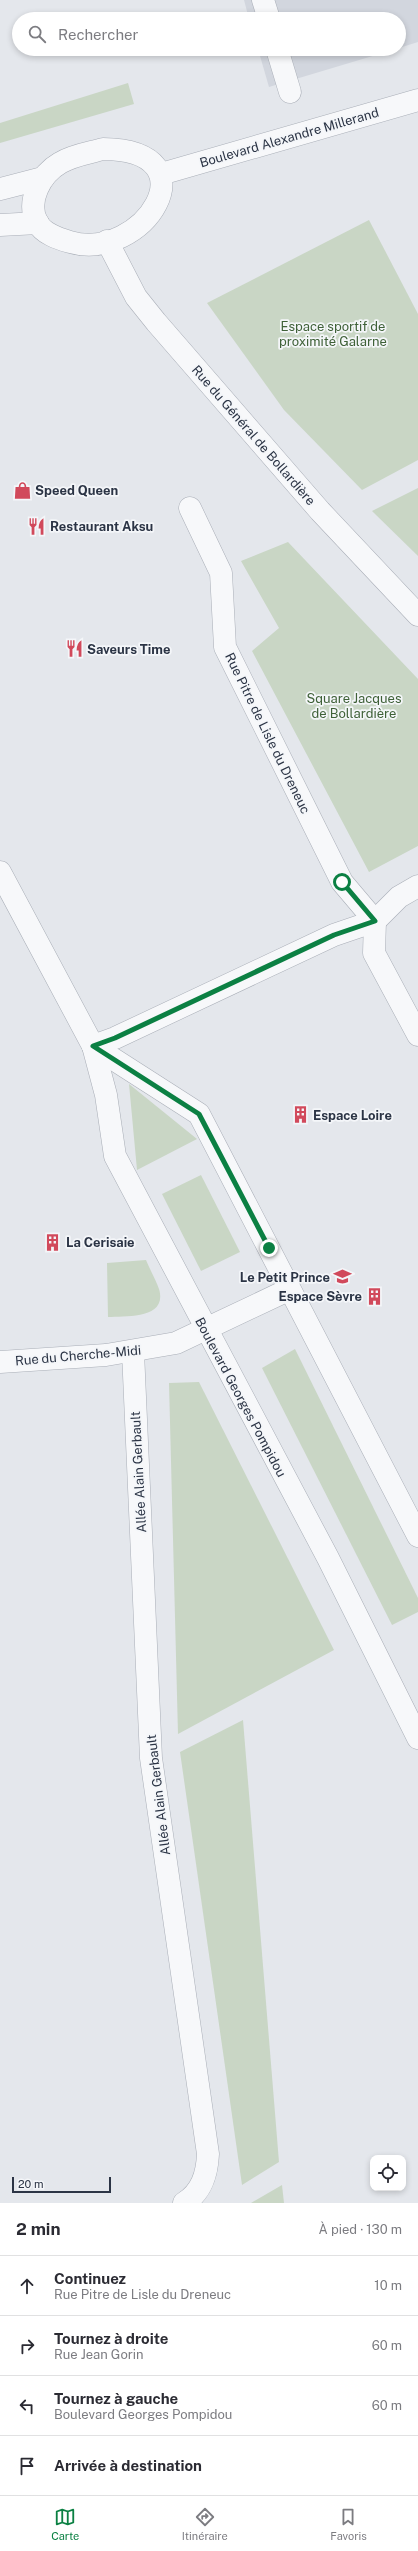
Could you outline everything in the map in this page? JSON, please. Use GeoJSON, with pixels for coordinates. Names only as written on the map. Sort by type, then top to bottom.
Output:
{"type":"FeatureCollection","features":[{"type":"Feature","properties":{"kind":"street"},"geometry":{"type":"LineString","coordinates":[[263,0],[267,12]]}},
{"type":"Feature","properties":{"kind":"street"},"geometry":{"type":"LineString","coordinates":[[279,56],[290,92]]}},
{"type":"Feature","properties":{"kind":"street","name":"Boulevard Alexandre Millerand"},"geometry":{"type":"LineString","coordinates":[[161,174],[418,100]]}},
{"type":"Feature","properties":{"kind":"street"},"geometry":{"type":"LineString","coordinates":[[104,149],[122,149],[150,160],[161,174],[162,193],[157,206],[145,220],[133,229],[107,241],[88,245],[74,243],[47,233],[38,223],[34,211],[34,195],[43,178],[59,163],[70,158],[104,149]]}},
{"type":"Feature","properties":{"kind":"street"},"geometry":{"type":"LineString","coordinates":[[0,189],[43,178]]}},
{"type":"Feature","properties":{"kind":"street"},"geometry":{"type":"LineString","coordinates":[[0,225],[38,223]]}},
{"type":"Feature","properties":{"kind":"street","name":"Rue du Général de Bollardière"},"geometry":{"type":"LineString","coordinates":[[107,241],[136,297],[156,322],[320,511],[418,615]]}},
{"type":"Feature","properties":{"kind":"street","name":"Rue Pitre de Lisle du Dreneuc"},"geometry":{"type":"LineString","coordinates":[[190,508],[221,573],[225,647],[342,882],[375,921]]}},
{"type":"Feature","properties":{"kind":"street","name":"Boulevard Georges Pompidou"},"geometry":{"type":"LineString","coordinates":[[0,872],[93,1046],[106,1095],[115,1156],[328,1558],[418,1738]]}},
{"type":"Feature","properties":{"kind":"street"},"geometry":{"type":"LineString","coordinates":[[93,1046],[115,1038],[334,935],[375,921],[399,897],[418,886]]}},
{"type":"Feature","properties":{"kind":"street"},"geometry":{"type":"LineString","coordinates":[[375,921],[374,953],[418,1035]]}},
{"type":"Feature","properties":{"kind":"street","name":"Boulevard Georges Pompidou"},"geometry":{"type":"LineString","coordinates":[[93,1046],[199,1114],[288,1290],[418,1536]]}},
{"type":"Feature","properties":{"kind":"street","name":"Rue du Cherche-Midi"},"geometry":{"type":"LineString","coordinates":[[0,1362],[133,1352],[176,1343],[288,1290]]}},
{"type":"Feature","properties":{"kind":"street","name":"Allée Alain Gerbault"},"geometry":{"type":"LineString","coordinates":[[133,1352],[151,1758],[208,2154],[208,2167],[203,2182],[192,2198],[184,2203]]}},
{"type":"Feature","properties":{"kind":"shaded area"},"geometry":{"type":"Polygon","coordinates":[[[244,0],[418,0],[418,42],[406,46],[406,12],[247,12],[244,0]]]}},
{"type":"Feature","properties":{"kind":"shaded area"},"geometry":{"type":"Polygon","coordinates":[[[260,56],[373,56],[269,87],[260,56]]]}},
{"type":"Feature","properties":{"kind":"green space"},"geometry":{"type":"Polygon","coordinates":[[[128,83],[134,104],[0,143],[0,123],[128,83]]]}},
{"type":"Feature","properties":{"kind":"green space","name":"Espace sportif de proximité Galarne"},"geometry":{"type":"Polygon","coordinates":[[[369,220],[418,314],[418,460],[362,490],[284,410],[207,303],[369,220]]]}},
{"type":"Feature","properties":{"kind":"green space"},"geometry":{"type":"Polygon","coordinates":[[[418,488],[418,556],[372,511],[418,488]]]}},
{"type":"Feature","properties":{"kind":"green space","name":"Square Jacques de Bollardière"},"geometry":{"type":"Polygon","coordinates":[[[288,542],[418,679],[418,846],[369,872],[252,651],[279,628],[241,561],[288,542]]]}},
{"type":"Feature","properties":{"kind":"green space"},"geometry":{"type":"Polygon","coordinates":[[[129,1084],[197,1139],[137,1170],[129,1084]]]}},
{"type":"Feature","properties":{"kind":"green space"},"geometry":{"type":"Polygon","coordinates":[[[201,1175],[240,1252],[201,1271],[162,1194],[201,1175]]]}},
{"type":"Feature","properties":{"kind":"green space"},"geometry":{"type":"Polygon","coordinates":[[[146,1260],[159,1289],[160,1299],[157,1306],[152,1311],[144,1314],[108,1317],[107,1263],[146,1260]]]}},
{"type":"Feature","properties":{"kind":"green space"},"geometry":{"type":"Polygon","coordinates":[[[295,1349],[418,1598],[418,1612],[392,1625],[262,1368],[295,1349]]]}},
{"type":"Feature","properties":{"kind":"green space"},"geometry":{"type":"Polygon","coordinates":[[[199,1382],[334,1650],[178,1734],[169,1383],[199,1382]]]}},
{"type":"Feature","properties":{"kind":"green space"},"geometry":{"type":"Polygon","coordinates":[[[243,1720],[279,2162],[242,2185],[180,1752],[243,1720]]]}},
{"type":"Feature","properties":{"kind":"green space"},"geometry":{"type":"Polygon","coordinates":[[[282,2185],[284,2203],[251,2203],[282,2185]]]}},
{"type":"Feature","properties":{"kind":"place","name":"Speed Queen"},"geometry":{"type":"Point","coordinates":[22,490]}},
{"type":"Feature","properties":{"kind":"place","name":"Restaurant Aksu"},"geometry":{"type":"Point","coordinates":[37,526]}},
{"type":"Feature","properties":{"kind":"place","name":"Saveurs Time"},"geometry":{"type":"Point","coordinates":[74,649]}},
{"type":"Feature","properties":{"kind":"place","name":"Espace Loire"},"geometry":{"type":"Point","coordinates":[300,1115]}},
{"type":"Feature","properties":{"kind":"place","name":"La Cerisaie"},"geometry":{"type":"Point","coordinates":[53,1242]}},
{"type":"Feature","properties":{"kind":"place","name":"Le Petit Prince"},"geometry":{"type":"Point","coordinates":[343,1277]}},
{"type":"Feature","properties":{"kind":"place","name":"Espace Sèvre"},"geometry":{"type":"Point","coordinates":[375,1296]}},
{"type":"Feature","properties":{"kind":"route"},"geometry":{"type":"LineString","coordinates":[[269,1248],[199,1114],[93,1046],[115,1038],[169,1011],[334,935],[375,921],[342,882]]}}]}
